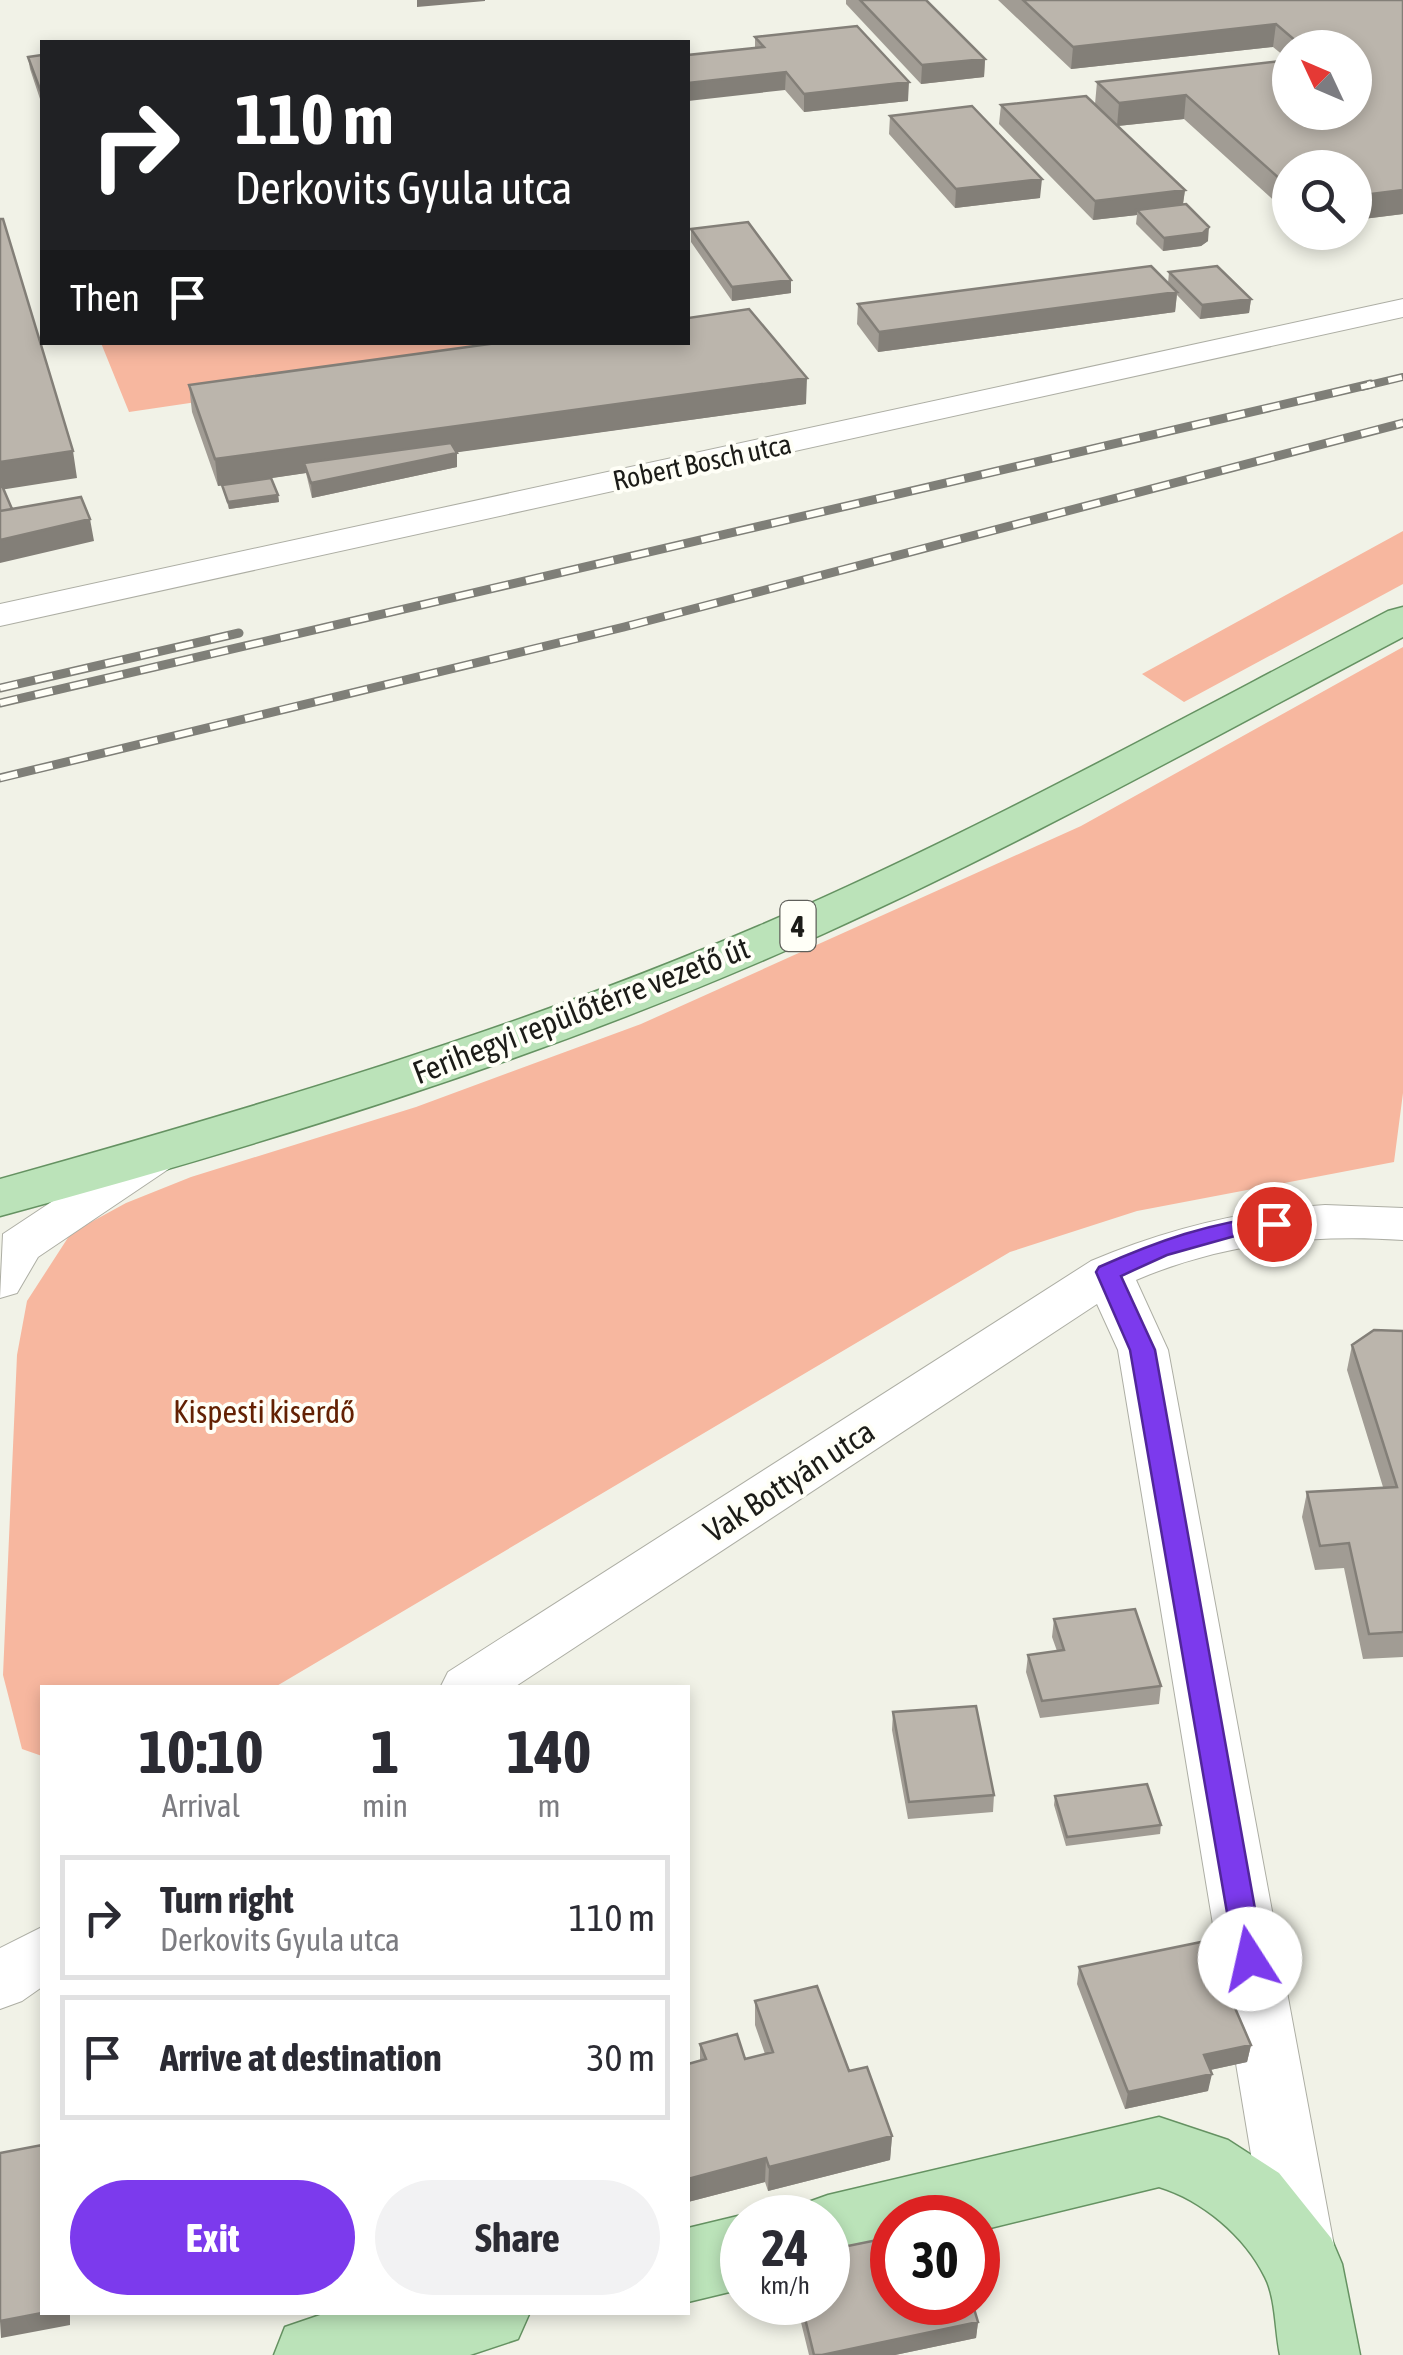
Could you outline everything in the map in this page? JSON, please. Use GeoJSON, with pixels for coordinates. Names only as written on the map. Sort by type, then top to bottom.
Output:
{"type":"FeatureCollection","features":[{"type":"Feature","properties":{"kind":"main road","name":"Ferihegyi repülőtérre vezető út"},"geometry":{"type":"LineString","coordinates":[[0,1198],[160,1152],[531,1034],[777,936],[981,842],[1403,620]]}},
{"type":"Feature","properties":{"kind":"main road"},"geometry":{"type":"LineString","coordinates":[[850,2226],[1160,2152],[1201,2165],[1252,2198],[1303,2264],[1320,2355]]}},
{"type":"Feature","properties":{"kind":"main road"},"geometry":{"type":"LineString","coordinates":[[690,2265],[720,2257]]}},
{"type":"Feature","properties":{"kind":"main road"},"geometry":{"type":"LineString","coordinates":[[314,2355],[478,2315]]}},
{"type":"Feature","properties":{"kind":"street","name":"Robert Bosch utca"},"geometry":{"type":"LineString","coordinates":[[0,615],[1403,308]]}},
{"type":"Feature","properties":{"kind":"street"},"geometry":{"type":"LineString","coordinates":[[0,1280],[20,1246],[160,1152]]}},
{"type":"Feature","properties":{"kind":"street","name":"Vak Bottyán utca"},"geometry":{"type":"LineString","coordinates":[[473,1685],[1108,1272],[1159,1249],[1242,1226],[1336,1218],[1403,1224]]}},
{"type":"Feature","properties":{"kind":"street"},"geometry":{"type":"LineString","coordinates":[[1108,1272],[1142,1350],[1303,2264]]}},
{"type":"Feature","properties":{"kind":"green space"},"geometry":{"type":"Polygon","coordinates":[[[102,345],[510,345],[516,355],[129,412],[102,345]]]}},
{"type":"Feature","properties":{"kind":"green space"},"geometry":{"type":"Polygon","coordinates":[[[1403,531],[1403,584],[1184,702],[1142,674],[1403,531]]]}},
{"type":"Feature","properties":{"kind":"green space","name":"Kispesti kiserdő"},"geometry":{"type":"Polygon","coordinates":[[[1403,647],[1403,1093],[1394,1162],[1137,1211],[1010,1252],[278,1685],[40,1685],[40,1755],[22,1749],[3,1675],[17,1355],[27,1301],[71,1233],[126,1203],[191,1177],[416,1107],[641,1024],[1081,826],[1403,647]]]}},
{"type":"Feature","properties":{"kind":"building"},"geometry":{"type":"Polygon","coordinates":[[[860,0],[926,0],[985,59],[922,65],[860,0]]]}},
{"type":"Feature","properties":{"kind":"building"},"geometry":{"type":"Polygon","coordinates":[[[1023,0],[1403,0],[1403,190],[1372,194],[1372,150],[1272,150],[1272,172],[1186,95],[1119,103],[1097,82],[1272,62],[1272,130],[1372,130],[1372,30],[1283,30],[1276,24],[1073,47],[1023,0]]]}},
{"type":"Feature","properties":{"kind":"building"},"geometry":{"type":"Polygon","coordinates":[[[857,26],[909,82],[804,94],[786,72],[690,83],[690,55],[764,47],[755,37],[857,26]]]}},
{"type":"Feature","properties":{"kind":"building"},"geometry":{"type":"Polygon","coordinates":[[[40,55],[40,89],[28,57],[40,55]]]}},
{"type":"Feature","properties":{"kind":"building"},"geometry":{"type":"Polygon","coordinates":[[[1086,96],[1185,190],[1095,201],[1001,105],[1086,96]]]}},
{"type":"Feature","properties":{"kind":"building"},"geometry":{"type":"Polygon","coordinates":[[[972,106],[1042,179],[956,189],[890,116],[972,106]]]}},
{"type":"Feature","properties":{"kind":"building"},"geometry":{"type":"Polygon","coordinates":[[[1186,204],[1209,227],[1203,233],[1164,238],[1137,210],[1186,204]]]}},
{"type":"Feature","properties":{"kind":"building"},"geometry":{"type":"Polygon","coordinates":[[[0,219],[3,219],[73,451],[0,462],[0,219]]]}},
{"type":"Feature","properties":{"kind":"building"},"geometry":{"type":"Polygon","coordinates":[[[748,222],[791,280],[732,287],[691,229],[748,222]]]}},
{"type":"Feature","properties":{"kind":"building"},"geometry":{"type":"Polygon","coordinates":[[[1151,266],[1177,292],[879,332],[858,304],[1151,266]]]}},
{"type":"Feature","properties":{"kind":"building"},"geometry":{"type":"Polygon","coordinates":[[[1217,266],[1251,299],[1202,305],[1169,272],[1217,266]]]}},
{"type":"Feature","properties":{"kind":"building"},"geometry":{"type":"Polygon","coordinates":[[[749,309],[807,378],[215,459],[189,385],[482,345],[690,345],[690,318],[749,309]]]}},
{"type":"Feature","properties":{"kind":"building"},"geometry":{"type":"Polygon","coordinates":[[[451,443],[457,453],[311,483],[304,463],[451,443]]]}},
{"type":"Feature","properties":{"kind":"building"},"geometry":{"type":"Polygon","coordinates":[[[271,478],[278,495],[228,502],[222,485],[271,478]]]}},
{"type":"Feature","properties":{"kind":"building"},"geometry":{"type":"Polygon","coordinates":[[[0,481],[12,509],[0,511],[0,481]]]}},
{"type":"Feature","properties":{"kind":"building"},"geometry":{"type":"Polygon","coordinates":[[[81,497],[90,519],[0,540],[0,511],[81,497]]]}},
{"type":"Feature","properties":{"kind":"building"},"geometry":{"type":"Polygon","coordinates":[[[1374,1330],[1403,1331],[1403,1632],[1369,1634],[1349,1543],[1320,1546],[1307,1492],[1397,1487],[1352,1345],[1374,1330]]]}},
{"type":"Feature","properties":{"kind":"building"},"geometry":{"type":"Polygon","coordinates":[[[1135,1609],[1161,1686],[1042,1701],[1028,1655],[1064,1650],[1054,1619],[1135,1609]]]}},
{"type":"Feature","properties":{"kind":"building"},"geometry":{"type":"Polygon","coordinates":[[[976,1706],[994,1795],[909,1802],[893,1712],[976,1706]]]}},
{"type":"Feature","properties":{"kind":"building"},"geometry":{"type":"Polygon","coordinates":[[[1147,1784],[1161,1825],[1067,1837],[1055,1796],[1147,1784]]]}},
{"type":"Feature","properties":{"kind":"building"},"geometry":{"type":"Polygon","coordinates":[[[1206,1941],[1251,2045],[1204,2055],[1212,2074],[1128,2092],[1079,1967],[1206,1941]]]}},
{"type":"Feature","properties":{"kind":"building"},"geometry":{"type":"Polygon","coordinates":[[[817,1986],[849,2071],[867,2067],[892,2136],[769,2167],[766,2158],[690,2178],[690,2063],[706,2059],[700,2044],[737,2034],[745,2059],[773,2052],[755,2001],[817,1986]]]}},
{"type":"Feature","properties":{"kind":"building"},"geometry":{"type":"Polygon","coordinates":[[[40,2145],[40,2313],[0,2321],[0,2153],[40,2145]]]}},
{"type":"Feature","properties":{"kind":"building"},"geometry":{"type":"Polygon","coordinates":[[[870,2241],[870,2325],[964,2325],[814,2355],[807,2325],[850,2325],[850,2246],[870,2241]]]}},
{"type":"Feature","properties":{"kind":"railway"},"geometry":{"type":"LineString","coordinates":[[1361,387],[1403,377]]}},
{"type":"Feature","properties":{"kind":"railway"},"geometry":{"type":"LineString","coordinates":[[0,703],[1371,384]]}},
{"type":"Feature","properties":{"kind":"railway"},"geometry":{"type":"LineString","coordinates":[[0,778],[624,627],[1403,423]]}},
{"type":"Feature","properties":{"kind":"railway"},"geometry":{"type":"LineString","coordinates":[[0,688],[239,633]]}},
{"type":"Feature","properties":{"kind":"route"},"geometry":{"type":"LineString","coordinates":[[1250,1959],[1142,1350],[1108,1272],[1159,1249],[1242,1226],[1274,1224]]}}]}
